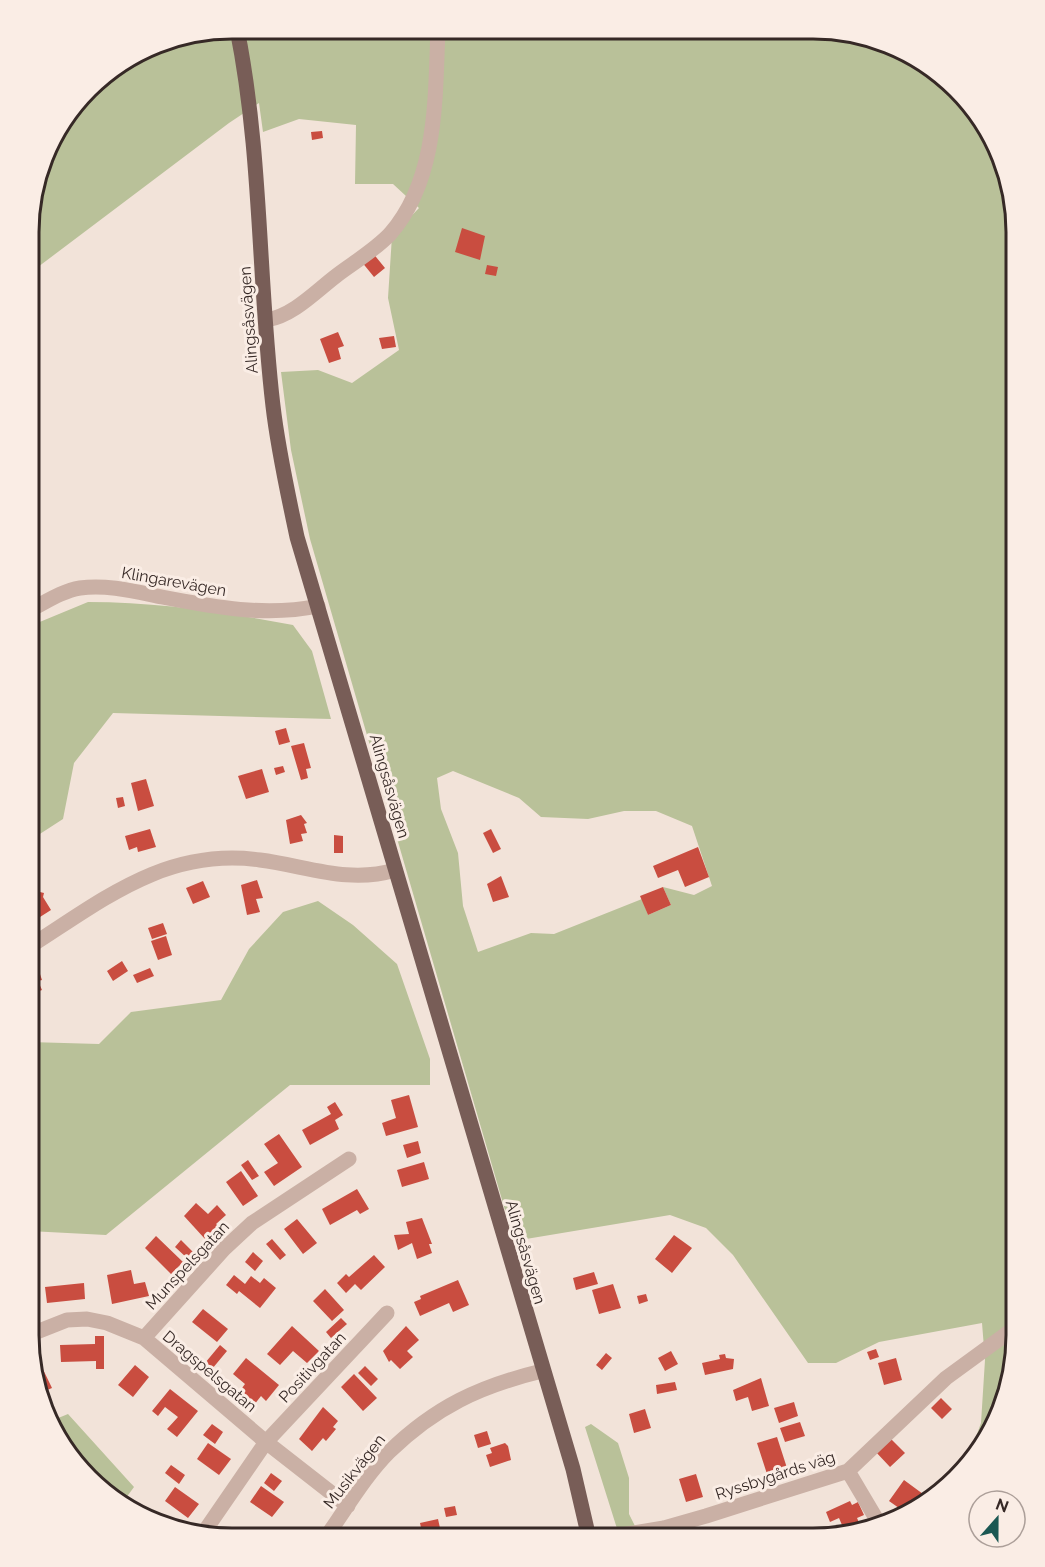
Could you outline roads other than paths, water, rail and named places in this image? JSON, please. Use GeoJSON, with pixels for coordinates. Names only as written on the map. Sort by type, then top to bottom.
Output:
{"type":"FeatureCollection","features":[{"type":"Feature","properties":{"kind":"main road","name":"Alingsåsvägen"},"geometry":{"type":"LineString","coordinates":[[239,39],[255,154],[278,438],[297,537],[542,1371],[573,1469],[587,1528]]}},
{"type":"Feature","properties":{"kind":"street"},"geometry":{"type":"LineString","coordinates":[[267,320],[277,318],[298,306],[389,235],[413,199],[421,179],[435,115],[438,39]]}},
{"type":"Feature","properties":{"kind":"street","name":"Klingarevägen"},"geometry":{"type":"LineString","coordinates":[[39,605],[59,595],[81,588],[98,588],[125,590],[233,610],[286,611],[318,606]]}},
{"type":"Feature","properties":{"kind":"street"},"geometry":{"type":"LineString","coordinates":[[39,941],[138,879],[182,864],[206,860],[257,859],[351,877],[395,870]]}},
{"type":"Feature","properties":{"kind":"street","name":"Munspelsgatan"},"geometry":{"type":"LineString","coordinates":[[144,1338],[224,1249],[252,1223],[349,1159]]}},
{"type":"Feature","properties":{"kind":"street","name":"Positivgatan"},"geometry":{"type":"LineString","coordinates":[[208,1526],[266,1442],[387,1313]]}},
{"type":"Feature","properties":{"kind":"street","name":"Dragspelsgatan"},"geometry":{"type":"LineString","coordinates":[[39,1331],[67,1320],[87,1319],[107,1323],[144,1338],[266,1442],[348,1506]]}},
{"type":"Feature","properties":{"kind":"street","name":"Ryssbygårds väg"},"geometry":{"type":"LineString","coordinates":[[651,1528],[695,1519],[848,1470],[946,1378],[1006,1334]]}},
{"type":"Feature","properties":{"kind":"street","name":"Musikvägen"},"geometry":{"type":"LineString","coordinates":[[332,1528],[387,1453],[451,1402],[476,1391],[542,1371]]}},
{"type":"Feature","properties":{"kind":"street"},"geometry":{"type":"LineString","coordinates":[[848,1470],[876,1518]]}}]}
